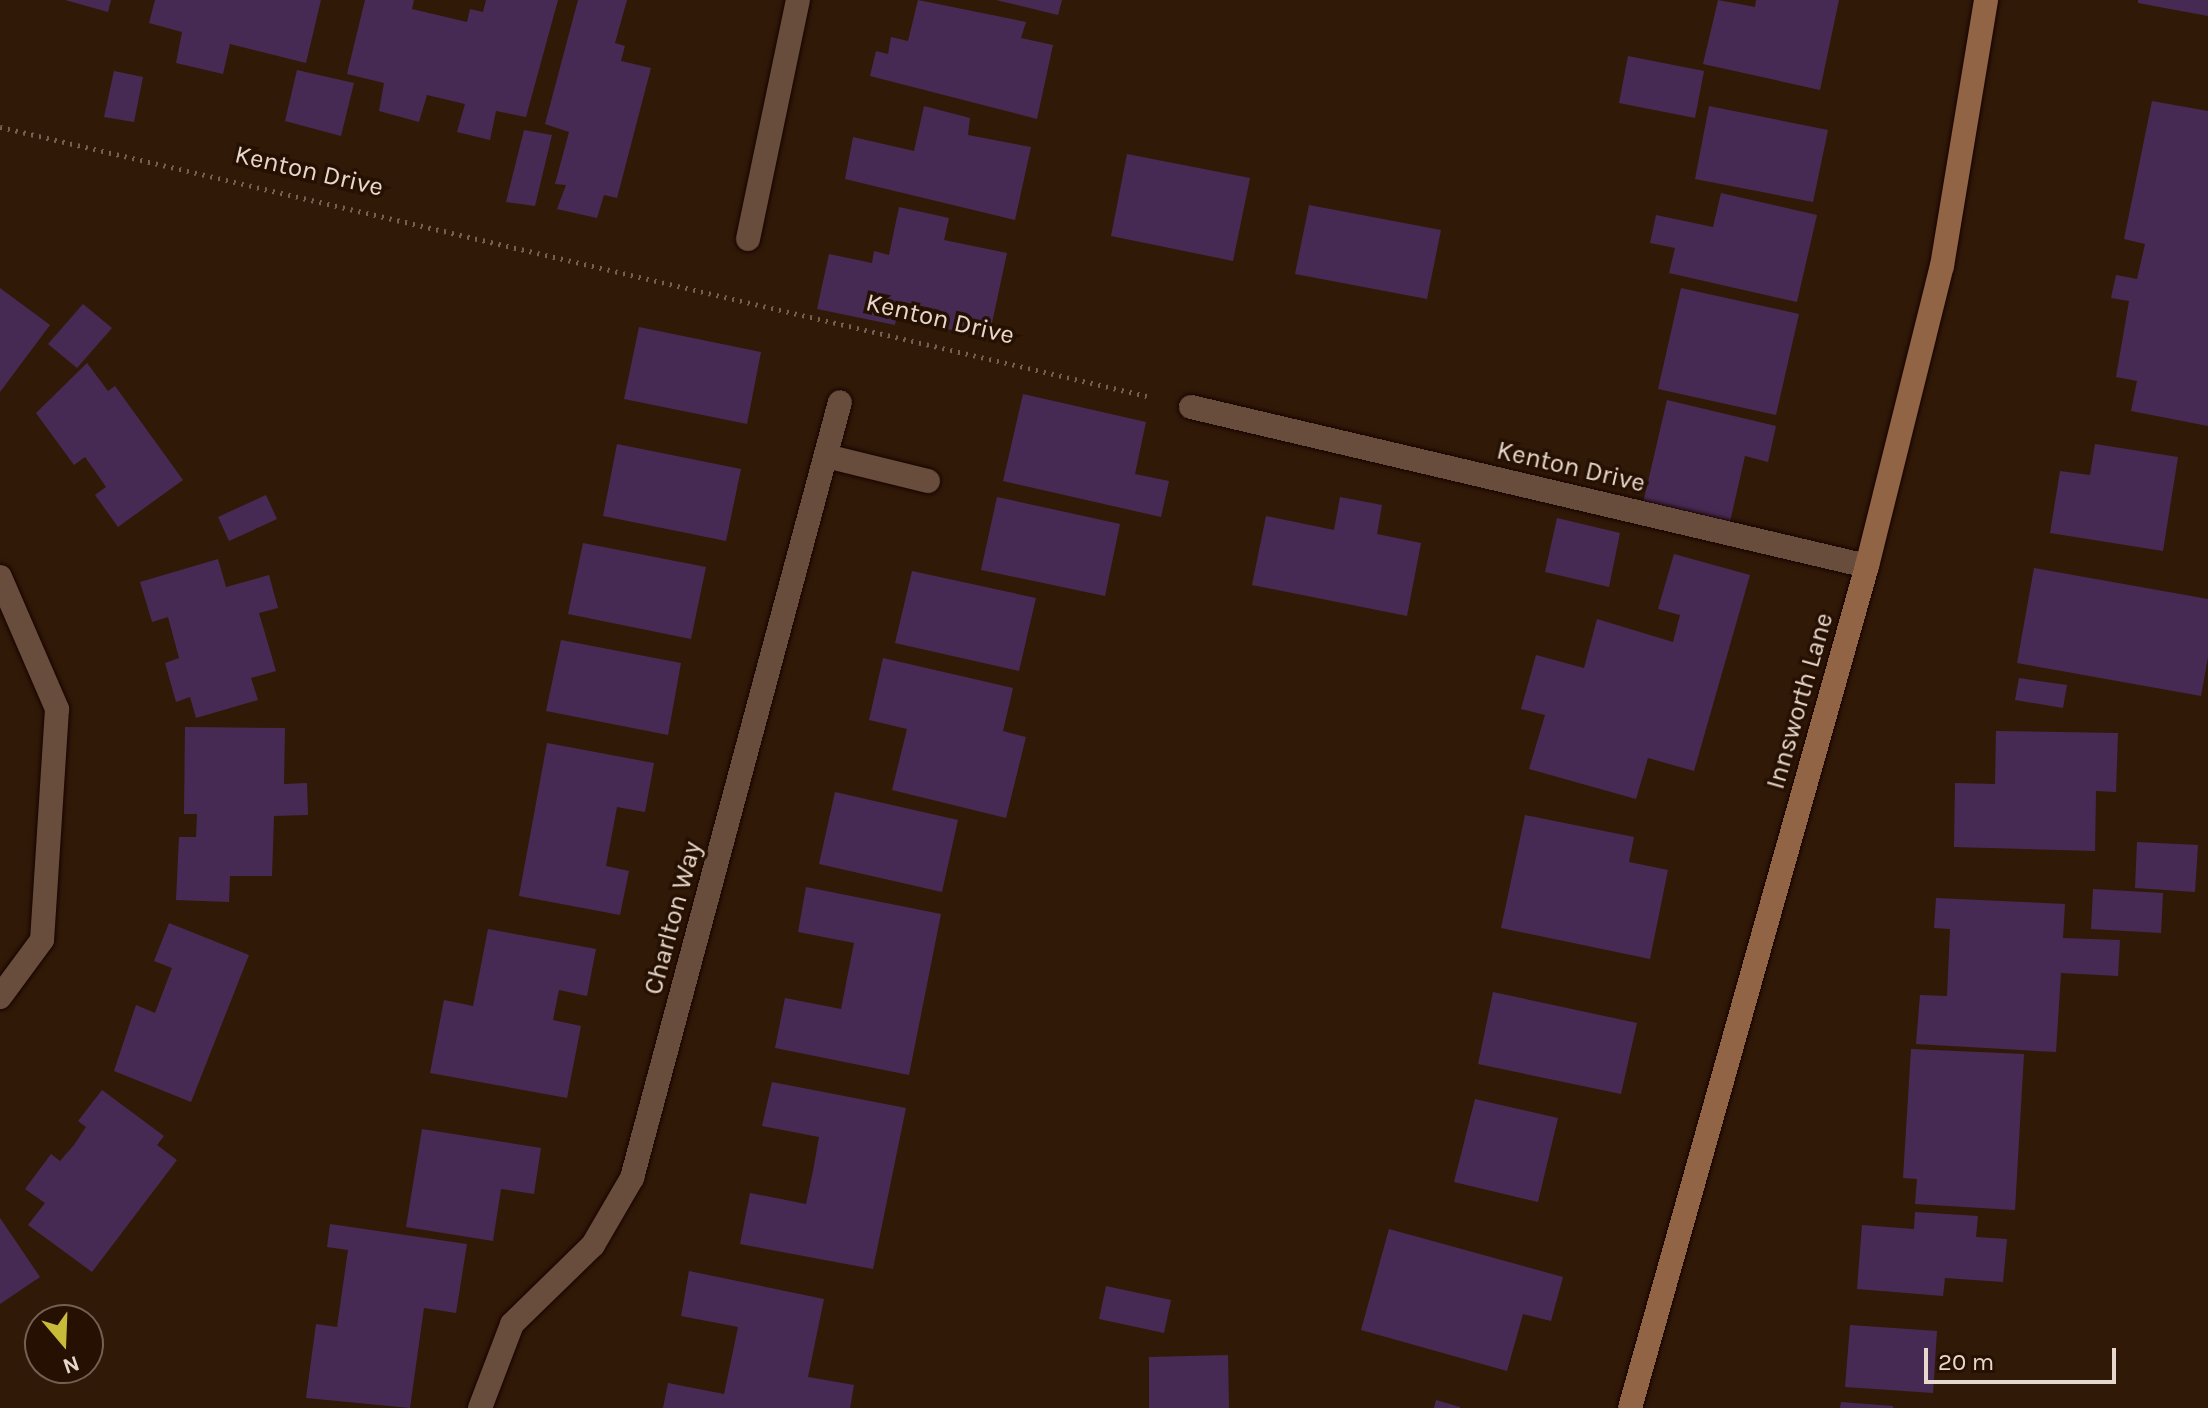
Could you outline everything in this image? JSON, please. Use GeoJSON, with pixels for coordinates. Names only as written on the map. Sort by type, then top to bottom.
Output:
{"type":"FeatureCollection","features":[{"type":"Feature","properties":{"kind":"street"},"geometry":{"type":"LineString","coordinates":[[748,239],[798,0]]}},
{"type":"Feature","properties":{"kind":"street","name":"Innsworth Lane"},"geometry":{"type":"LineString","coordinates":[[1630,1408],[1867,566],[1942,266],[1986,0]]}},
{"type":"Feature","properties":{"kind":"street","name":"Charlton Way"},"geometry":{"type":"LineString","coordinates":[[480,1408],[512,1324],[593,1245],[632,1178],[840,402]]}},
{"type":"Feature","properties":{"kind":"street","name":"Kenton Drive"},"geometry":{"type":"LineString","coordinates":[[1191,407],[1867,566]]}},
{"type":"Feature","properties":{"kind":"street"},"geometry":{"type":"LineString","coordinates":[[826,456],[928,481]]}},
{"type":"Feature","properties":{"kind":"street"},"geometry":{"type":"LineString","coordinates":[[0,577],[57,709],[42,940],[0,997]]}},
{"type":"Feature","properties":{"kind":"path","name":"Kenton Drive"},"geometry":{"type":"LineString","coordinates":[[0,127],[1191,407]]}},
{"type":"Feature","properties":{"kind":"building"},"geometry":{"type":"Polygon","coordinates":[[[65,0],[111,0],[108,12],[65,0]]]}},
{"type":"Feature","properties":{"kind":"building"},"geometry":{"type":"Polygon","coordinates":[[[155,0],[321,0],[306,63],[230,44],[223,74],[176,63],[182,32],[149,23],[155,0]]]}},
{"type":"Feature","properties":{"kind":"building"},"geometry":{"type":"Polygon","coordinates":[[[365,0],[414,0],[412,9],[467,22],[470,9],[483,12],[486,0],[558,0],[526,117],[496,111],[490,140],[457,132],[465,104],[427,95],[419,122],[379,111],[384,83],[347,74],[365,0]]]}},
{"type":"Feature","properties":{"kind":"building"},"geometry":{"type":"Polygon","coordinates":[[[578,0],[627,0],[615,43],[625,46],[621,61],[651,68],[617,198],[604,195],[597,218],[557,209],[566,185],[555,184],[569,132],[545,124],[578,0]]]}},
{"type":"Feature","properties":{"kind":"building"},"geometry":{"type":"Polygon","coordinates":[[[918,0],[1026,22],[1021,38],[1053,45],[1037,119],[870,76],[876,51],[888,54],[891,37],[908,41],[918,0]]]}},
{"type":"Feature","properties":{"kind":"building"},"geometry":{"type":"Polygon","coordinates":[[[996,0],[1062,0],[1058,15],[996,0]]]}},
{"type":"Feature","properties":{"kind":"building"},"geometry":{"type":"Polygon","coordinates":[[[1718,0],[1755,7],[1756,0],[1839,0],[1820,90],[1703,64],[1718,0]]]}},
{"type":"Feature","properties":{"kind":"building"},"geometry":{"type":"Polygon","coordinates":[[[2138,0],[2208,0],[2208,16],[2138,3],[2138,0]]]}},
{"type":"Feature","properties":{"kind":"building"},"geometry":{"type":"Polygon","coordinates":[[[1628,56],[1704,71],[1695,118],[1619,103],[1628,56]]]}},
{"type":"Feature","properties":{"kind":"building"},"geometry":{"type":"Polygon","coordinates":[[[297,70],[354,83],[341,136],[285,121],[297,70]]]}},
{"type":"Feature","properties":{"kind":"building"},"geometry":{"type":"Polygon","coordinates":[[[114,71],[143,77],[134,122],[104,117],[114,71]]]}},
{"type":"Feature","properties":{"kind":"building"},"geometry":{"type":"Polygon","coordinates":[[[2152,101],[2208,111],[2208,426],[2131,411],[2137,381],[2116,377],[2129,301],[2111,298],[2116,275],[2137,279],[2145,244],[2124,239],[2152,101]]]}},
{"type":"Feature","properties":{"kind":"building"},"geometry":{"type":"Polygon","coordinates":[[[924,106],[970,118],[968,135],[1031,147],[1015,220],[845,179],[853,137],[914,151],[924,106]]]}},
{"type":"Feature","properties":{"kind":"building"},"geometry":{"type":"Polygon","coordinates":[[[1709,106],[1828,130],[1813,202],[1695,179],[1709,106]]]}},
{"type":"Feature","properties":{"kind":"building"},"geometry":{"type":"Polygon","coordinates":[[[524,130],[552,135],[535,206],[506,202],[524,130]]]}},
{"type":"Feature","properties":{"kind":"building"},"geometry":{"type":"Polygon","coordinates":[[[1127,154],[1250,178],[1233,261],[1111,236],[1127,154]]]}},
{"type":"Feature","properties":{"kind":"building"},"geometry":{"type":"Polygon","coordinates":[[[1721,193],[1817,215],[1797,302],[1669,273],[1675,248],[1650,243],[1656,215],[1713,227],[1721,193]]]}},
{"type":"Feature","properties":{"kind":"building"},"geometry":{"type":"Polygon","coordinates":[[[1309,205],[1441,230],[1427,299],[1295,274],[1309,205]]]}},
{"type":"Feature","properties":{"kind":"building"},"geometry":{"type":"Polygon","coordinates":[[[899,207],[949,218],[944,240],[1007,253],[989,337],[936,327],[940,310],[900,301],[895,325],[817,309],[829,254],[872,263],[874,251],[889,255],[899,207]]]}},
{"type":"Feature","properties":{"kind":"building"},"geometry":{"type":"Polygon","coordinates":[[[0,288],[50,325],[0,392],[0,288]]]}},
{"type":"Feature","properties":{"kind":"building"},"geometry":{"type":"Polygon","coordinates":[[[1681,288],[1799,314],[1776,415],[1658,389],[1681,288]]]}},
{"type":"Feature","properties":{"kind":"building"},"geometry":{"type":"Polygon","coordinates":[[[83,304],[112,328],[77,368],[48,344],[83,304]]]}},
{"type":"Feature","properties":{"kind":"building"},"geometry":{"type":"Polygon","coordinates":[[[639,327],[761,352],[747,424],[624,399],[639,327]]]}},
{"type":"Feature","properties":{"kind":"building"},"geometry":{"type":"Polygon","coordinates":[[[87,363],[108,391],[115,386],[183,480],[118,527],[95,495],[106,487],[85,457],[74,465],[36,413],[87,363]]]}},
{"type":"Feature","properties":{"kind":"building"},"geometry":{"type":"Polygon","coordinates":[[[1023,394],[1146,422],[1135,474],[1169,481],[1161,517],[1003,481],[1023,394]]]}},
{"type":"Feature","properties":{"kind":"building"},"geometry":{"type":"Polygon","coordinates":[[[1667,400],[1776,426],[1768,462],[1745,456],[1730,522],[1643,503],[1667,400]]]}},
{"type":"Feature","properties":{"kind":"building"},"geometry":{"type":"Polygon","coordinates":[[[617,444],[741,469],[726,541],[603,516],[617,444]]]}},
{"type":"Feature","properties":{"kind":"building"},"geometry":{"type":"Polygon","coordinates":[[[2095,444],[2178,457],[2163,551],[2050,533],[2060,471],[2090,475],[2095,444]]]}},
{"type":"Feature","properties":{"kind":"building"},"geometry":{"type":"Polygon","coordinates":[[[266,495],[277,519],[229,541],[218,517],[266,495]]]}},
{"type":"Feature","properties":{"kind":"building"},"geometry":{"type":"Polygon","coordinates":[[[997,497],[1120,524],[1105,596],[981,570],[997,497]]]}},
{"type":"Feature","properties":{"kind":"building"},"geometry":{"type":"Polygon","coordinates":[[[1340,497],[1382,505],[1377,534],[1421,543],[1407,616],[1252,585],[1266,516],[1334,530],[1340,497]]]}},
{"type":"Feature","properties":{"kind":"building"},"geometry":{"type":"Polygon","coordinates":[[[1557,518],[1620,533],[1609,587],[1545,572],[1557,518]]]}},
{"type":"Feature","properties":{"kind":"building"},"geometry":{"type":"Polygon","coordinates":[[[583,543],[706,567],[691,639],[568,614],[583,543]]]}},
{"type":"Feature","properties":{"kind":"building"},"geometry":{"type":"Polygon","coordinates":[[[1674,554],[1750,575],[1694,771],[1648,758],[1636,799],[1529,769],[1545,715],[1521,709],[1536,655],[1584,668],[1597,619],[1673,642],[1680,615],[1658,609],[1674,554]]]}},
{"type":"Feature","properties":{"kind":"building"},"geometry":{"type":"Polygon","coordinates":[[[218,559],[226,587],[269,575],[278,608],[259,613],[276,671],[251,678],[258,700],[196,718],[190,697],[176,702],[165,663],[179,658],[168,617],[152,622],[140,582],[218,559]]]}},
{"type":"Feature","properties":{"kind":"building"},"geometry":{"type":"Polygon","coordinates":[[[2034,568],[2208,599],[2208,657],[2201,696],[2017,663],[2034,568]]]}},
{"type":"Feature","properties":{"kind":"building"},"geometry":{"type":"Polygon","coordinates":[[[912,571],[1036,598],[1019,671],[895,643],[912,571]]]}},
{"type":"Feature","properties":{"kind":"building"},"geometry":{"type":"Polygon","coordinates":[[[561,640],[681,663],[668,735],[546,711],[561,640]]]}},
{"type":"Feature","properties":{"kind":"building"},"geometry":{"type":"Polygon","coordinates":[[[883,658],[1013,688],[1003,731],[1026,737],[1006,818],[892,790],[907,729],[869,720],[883,658]]]}},
{"type":"Feature","properties":{"kind":"building"},"geometry":{"type":"Polygon","coordinates":[[[2019,678],[2067,685],[2063,708],[2015,700],[2019,678]]]}},
{"type":"Feature","properties":{"kind":"building"},"geometry":{"type":"Polygon","coordinates":[[[185,727],[285,728],[284,784],[307,783],[308,815],[274,816],[272,876],[230,876],[229,902],[176,900],[179,837],[196,837],[197,814],[184,814],[185,727]]]}},
{"type":"Feature","properties":{"kind":"building"},"geometry":{"type":"Polygon","coordinates":[[[1996,731],[2118,733],[2116,792],[2096,791],[2095,851],[1954,847],[1955,783],[1995,784],[1996,731]]]}},
{"type":"Feature","properties":{"kind":"building"},"geometry":{"type":"Polygon","coordinates":[[[547,743],[654,763],[645,812],[617,807],[606,866],[629,871],[620,915],[519,896],[547,743]]]}},
{"type":"Feature","properties":{"kind":"building"},"geometry":{"type":"Polygon","coordinates":[[[835,792],[958,820],[942,892],[819,864],[835,792]]]}},
{"type":"Feature","properties":{"kind":"building"},"geometry":{"type":"Polygon","coordinates":[[[1525,815],[1634,837],[1629,862],[1668,870],[1650,959],[1501,928],[1525,815]]]}},
{"type":"Feature","properties":{"kind":"building"},"geometry":{"type":"Polygon","coordinates":[[[2137,842],[2198,845],[2195,892],[2135,888],[2137,842]]]}},
{"type":"Feature","properties":{"kind":"building"},"geometry":{"type":"Polygon","coordinates":[[[806,887],[941,914],[909,1075],[775,1048],[785,998],[841,1009],[854,943],[798,932],[806,887]]]}},
{"type":"Feature","properties":{"kind":"building"},"geometry":{"type":"Polygon","coordinates":[[[2093,889],[2163,893],[2161,933],[2091,929],[2093,889]]]}},
{"type":"Feature","properties":{"kind":"building"},"geometry":{"type":"Polygon","coordinates":[[[1936,898],[2065,904],[2063,938],[2120,940],[2118,976],[2061,973],[2056,1052],[1916,1044],[1920,995],[1947,996],[1950,929],[1934,928],[1936,898]]]}},
{"type":"Feature","properties":{"kind":"building"},"geometry":{"type":"Polygon","coordinates":[[[169,923],[249,955],[191,1102],[114,1071],[136,1005],[155,1013],[172,968],[154,961],[169,923]]]}},
{"type":"Feature","properties":{"kind":"building"},"geometry":{"type":"Polygon","coordinates":[[[488,929],[596,949],[587,996],[559,990],[553,1020],[581,1026],[567,1098],[430,1073],[444,1000],[473,1006],[488,929]]]}},
{"type":"Feature","properties":{"kind":"building"},"geometry":{"type":"Polygon","coordinates":[[[1493,992],[1637,1023],[1621,1094],[1478,1064],[1493,992]]]}},
{"type":"Feature","properties":{"kind":"building"},"geometry":{"type":"Polygon","coordinates":[[[1911,1049],[2024,1054],[2015,1210],[1915,1204],[1917,1179],[1903,1178],[1911,1049]]]}},
{"type":"Feature","properties":{"kind":"building"},"geometry":{"type":"Polygon","coordinates":[[[772,1082],[906,1108],[873,1269],[740,1244],[750,1193],[806,1204],[813,1171],[819,1137],[762,1126],[772,1082]]]}},
{"type":"Feature","properties":{"kind":"building"},"geometry":{"type":"Polygon","coordinates":[[[102,1090],[164,1136],[157,1145],[177,1160],[92,1272],[28,1225],[45,1203],[25,1189],[51,1154],[60,1161],[74,1145],[86,1127],[78,1121],[102,1090]]]}},
{"type":"Feature","properties":{"kind":"building"},"geometry":{"type":"Polygon","coordinates":[[[1475,1099],[1558,1118],[1538,1202],[1454,1182],[1475,1099]]]}},
{"type":"Feature","properties":{"kind":"building"},"geometry":{"type":"Polygon","coordinates":[[[422,1129],[541,1148],[534,1194],[501,1189],[493,1241],[406,1227],[422,1129]]]}},
{"type":"Feature","properties":{"kind":"building"},"geometry":{"type":"Polygon","coordinates":[[[1915,1212],[1978,1216],[1976,1237],[2007,1239],[2003,1282],[1945,1278],[1943,1296],[1857,1289],[1862,1225],[1914,1229],[1915,1212]]]}},
{"type":"Feature","properties":{"kind":"building"},"geometry":{"type":"Polygon","coordinates":[[[0,1218],[40,1277],[0,1304],[0,1218]]]}},
{"type":"Feature","properties":{"kind":"building"},"geometry":{"type":"Polygon","coordinates":[[[330,1224],[467,1244],[456,1313],[424,1308],[410,1408],[306,1398],[316,1324],[337,1327],[348,1250],[327,1247],[330,1224]]]}},
{"type":"Feature","properties":{"kind":"building"},"geometry":{"type":"Polygon","coordinates":[[[1389,1229],[1563,1277],[1551,1321],[1523,1314],[1507,1371],[1361,1330],[1389,1229]]]}},
{"type":"Feature","properties":{"kind":"building"},"geometry":{"type":"Polygon","coordinates":[[[689,1271],[824,1299],[808,1377],[854,1385],[850,1408],[663,1408],[668,1383],[724,1394],[738,1327],[681,1316],[689,1271]]]}},
{"type":"Feature","properties":{"kind":"building"},"geometry":{"type":"Polygon","coordinates":[[[1106,1286],[1171,1300],[1164,1333],[1099,1319],[1106,1286]]]}},
{"type":"Feature","properties":{"kind":"building"},"geometry":{"type":"Polygon","coordinates":[[[1850,1325],[1937,1331],[1933,1393],[1845,1387],[1850,1325]]]}},
{"type":"Feature","properties":{"kind":"building"},"geometry":{"type":"Polygon","coordinates":[[[1228,1355],[1229,1408],[1149,1408],[1149,1357],[1228,1355]]]}},
{"type":"Feature","properties":{"kind":"building"},"geometry":{"type":"Polygon","coordinates":[[[1436,1400],[1460,1407],[1460,1408],[1434,1408],[1436,1400]]]}},
{"type":"Feature","properties":{"kind":"building"},"geometry":{"type":"Polygon","coordinates":[[[1841,1402],[1893,1406],[1893,1408],[1840,1408],[1841,1402]]]}}]}
